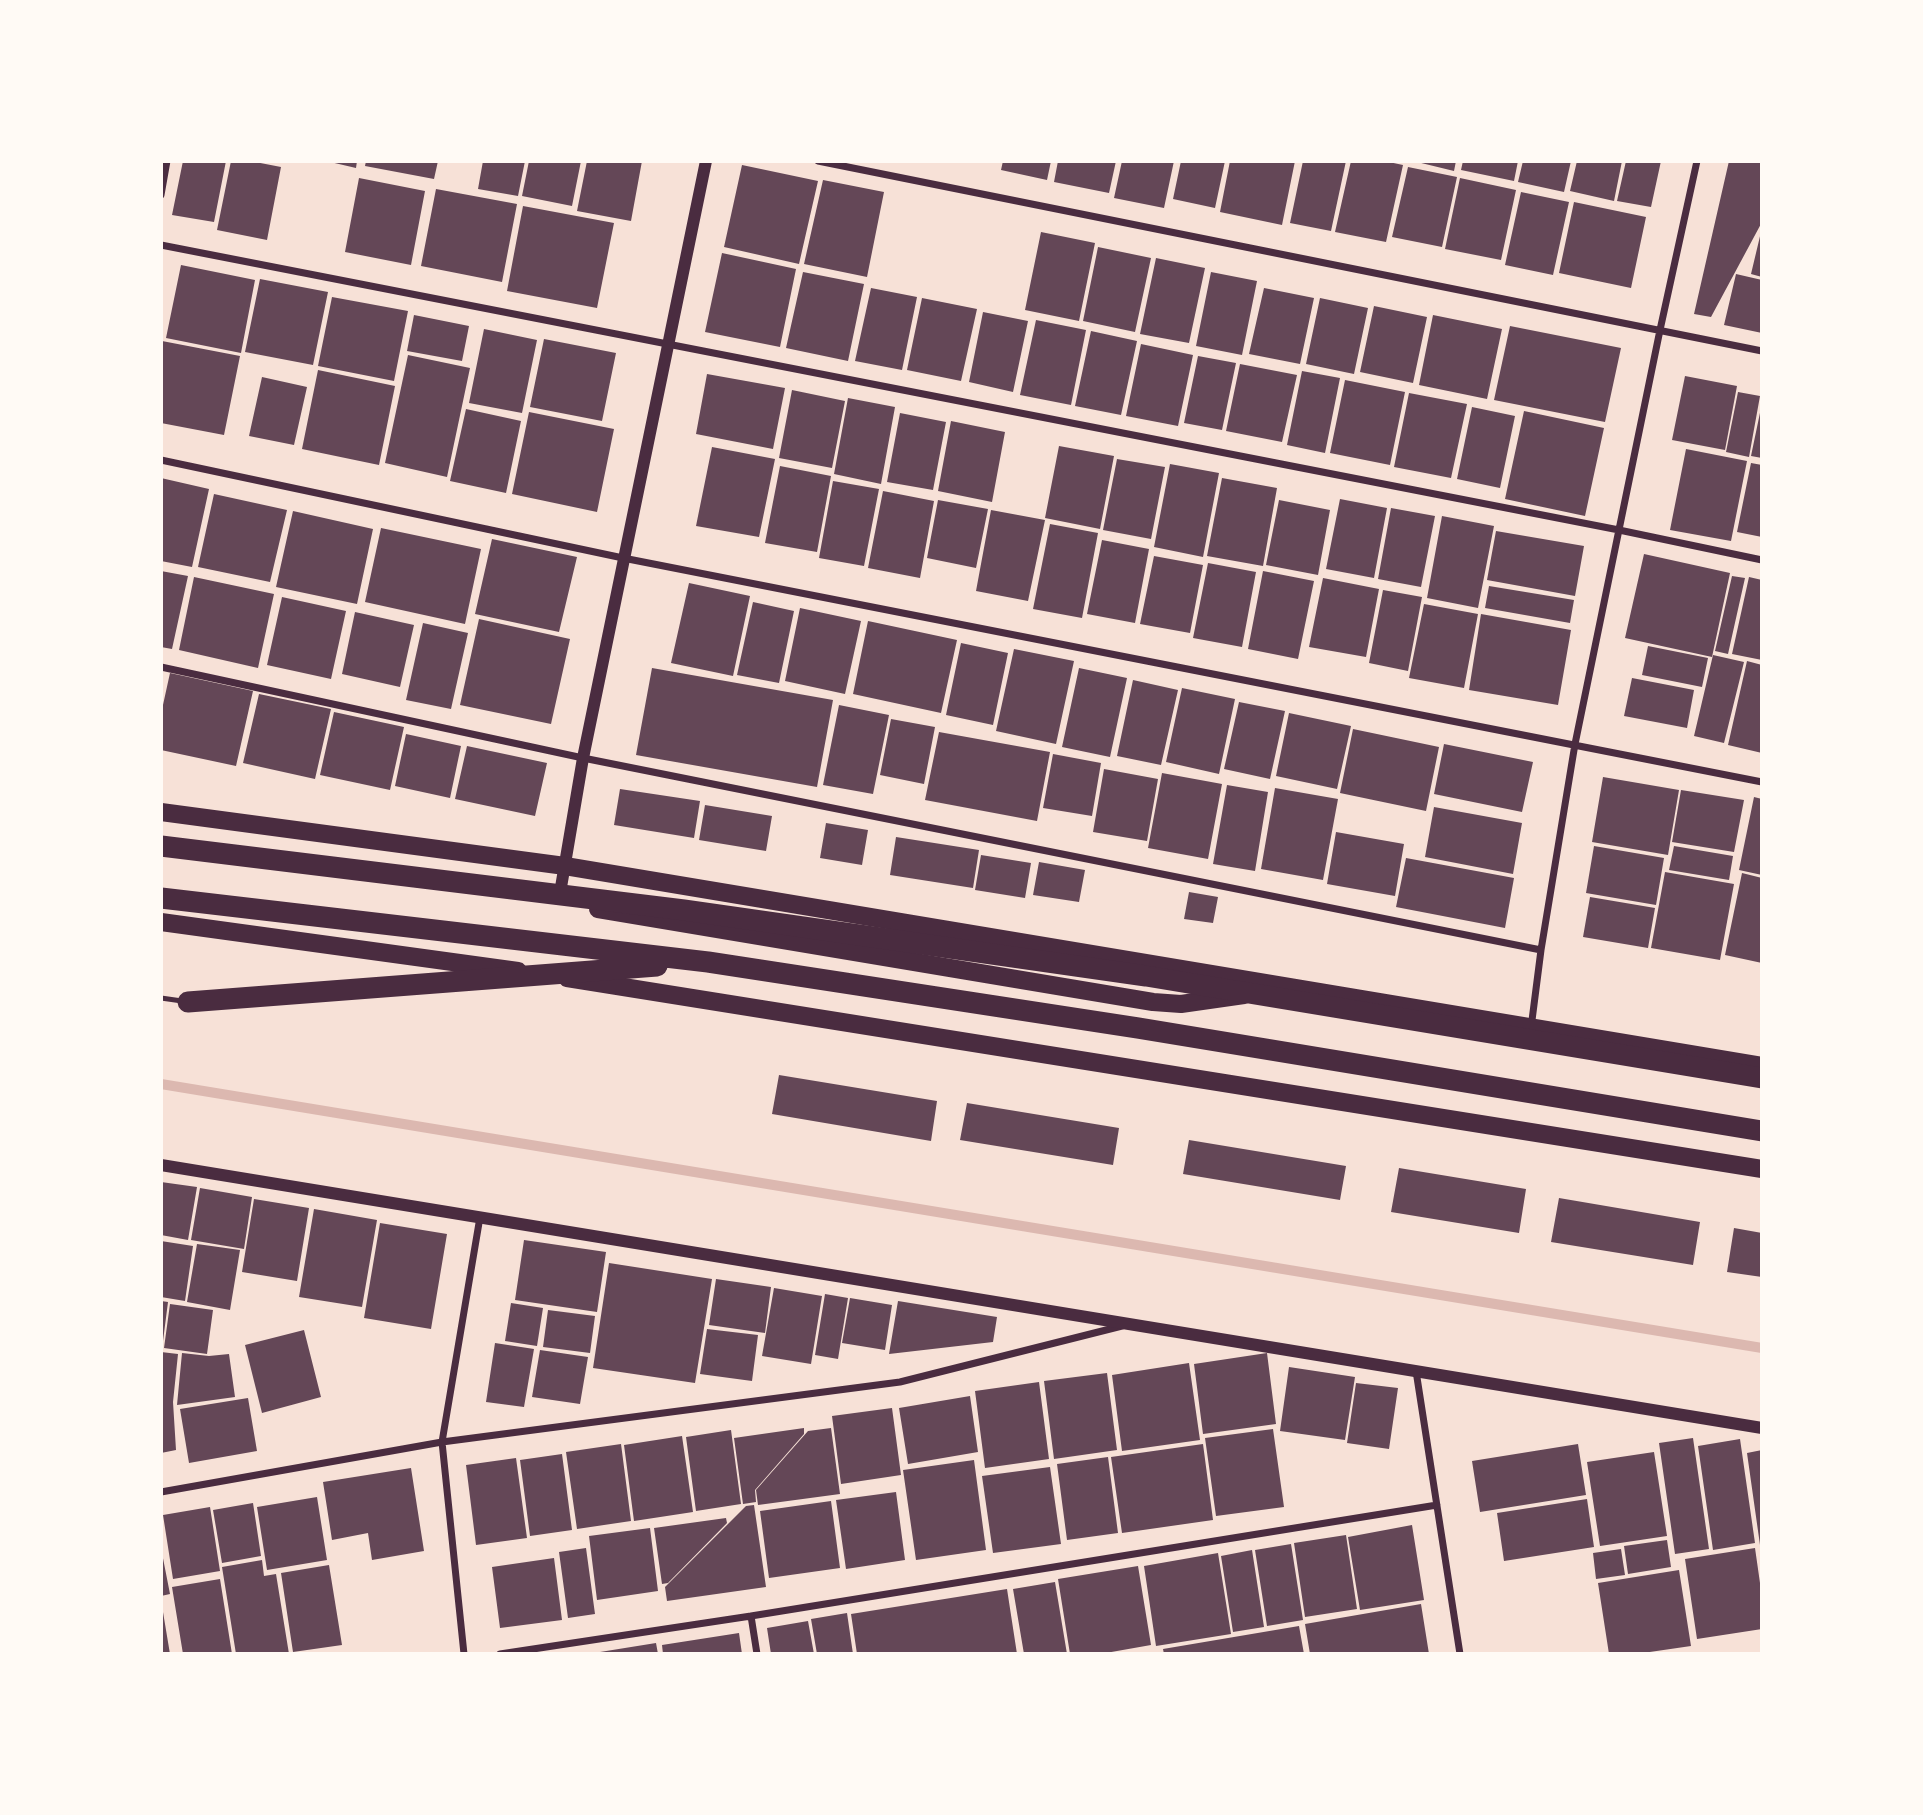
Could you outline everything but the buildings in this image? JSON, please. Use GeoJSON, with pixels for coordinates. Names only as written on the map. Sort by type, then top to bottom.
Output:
{"type":"FeatureCollection","features":[{"type":"Feature","properties":{"kind":"highway"},"geometry":{"type":"LineString","coordinates":[[161,846],[684,910],[1146,976],[1762,1078]]}},
{"type":"Feature","properties":{"kind":"highway"},"geometry":{"type":"LineString","coordinates":[[161,898],[708,962],[1138,1028],[1762,1131]]}},
{"type":"Feature","properties":{"kind":"highway"},"geometry":{"type":"LineString","coordinates":[[188,1002],[708,962]]}},
{"type":"Feature","properties":{"kind":"main road"},"geometry":{"type":"LineString","coordinates":[[161,812],[565,866],[1762,1066]]}},
{"type":"Feature","properties":{"kind":"main road"},"geometry":{"type":"LineString","coordinates":[[161,854],[559,902],[1153,1002],[1205,1002],[1247,995],[1274,985]]}},
{"type":"Feature","properties":{"kind":"main road"},"geometry":{"type":"LineString","coordinates":[[161,922],[542,974],[1762,1169]]}},
{"type":"Feature","properties":{"kind":"street"},"geometry":{"type":"LineString","coordinates":[[161,195],[167,161]]}},
{"type":"Feature","properties":{"kind":"street"},"geometry":{"type":"LineString","coordinates":[[559,902],[583,758],[706,161]]}},
{"type":"Feature","properties":{"kind":"street"},"geometry":{"type":"LineString","coordinates":[[818,161],[1762,351]]}},
{"type":"Feature","properties":{"kind":"street"},"geometry":{"type":"LineString","coordinates":[[1531,1028],[1575,744],[1697,161]]}},
{"type":"Feature","properties":{"kind":"street"},"geometry":{"type":"LineString","coordinates":[[161,245],[1762,560]]}},
{"type":"Feature","properties":{"kind":"street"},"geometry":{"type":"LineString","coordinates":[[161,460],[623,558],[1762,782]]}},
{"type":"Feature","properties":{"kind":"street"},"geometry":{"type":"LineString","coordinates":[[161,667],[583,758],[1541,950]]}},
{"type":"Feature","properties":{"kind":"street"},"geometry":{"type":"LineString","coordinates":[[161,1165],[1762,1428]]}},
{"type":"Feature","properties":{"kind":"street"},"geometry":{"type":"LineString","coordinates":[[464,1654],[442,1442],[480,1217]]}},
{"type":"Feature","properties":{"kind":"street"},"geometry":{"type":"LineString","coordinates":[[161,1492],[442,1442],[900,1382],[1128,1325]]}},
{"type":"Feature","properties":{"kind":"street"},"geometry":{"type":"LineString","coordinates":[[1416,1371],[1460,1654]]}},
{"type":"Feature","properties":{"kind":"street"},"geometry":{"type":"LineString","coordinates":[[500,1654],[1437,1505]]}},
{"type":"Feature","properties":{"kind":"street"},"geometry":{"type":"LineString","coordinates":[[751,1616],[757,1654]]}},
{"type":"Feature","properties":{"kind":"lane"},"geometry":{"type":"LineString","coordinates":[[161,998],[188,1002]]}},
{"type":"Feature","properties":{"kind":"waterway"},"geometry":{"type":"LineString","coordinates":[[161,1084],[1762,1348]]}}]}
